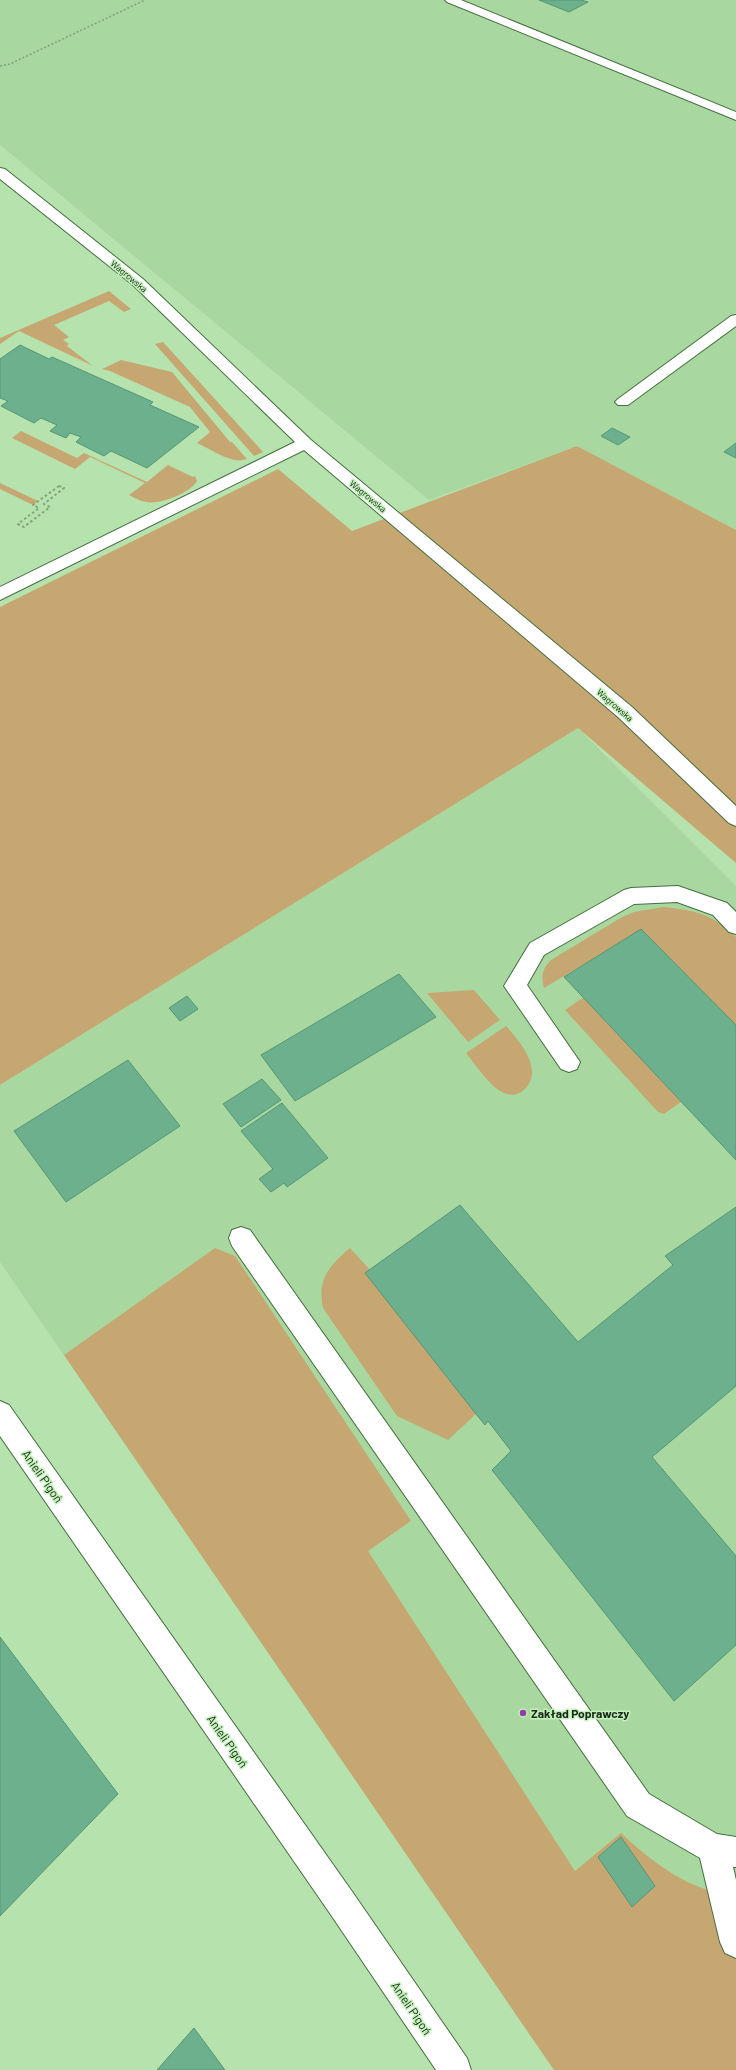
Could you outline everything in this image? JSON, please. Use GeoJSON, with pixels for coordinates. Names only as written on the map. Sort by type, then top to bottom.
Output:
{"type":"FeatureCollection","features":[{"type":"Feature","properties":{"kind":"street"},"geometry":{"type":"LineString","coordinates":[[451,0],[736,116]]}},
{"type":"Feature","properties":{"kind":"street","name":"Wagrowska"},"geometry":{"type":"LineString","coordinates":[[0,172],[138,282],[305,443],[625,712],[736,818]]}},
{"type":"Feature","properties":{"kind":"street"},"geometry":{"type":"LineString","coordinates":[[623,402],[736,319]]}},
{"type":"Feature","properties":{"kind":"street"},"geometry":{"type":"LineString","coordinates":[[0,594],[272,461],[305,443]]}},
{"type":"Feature","properties":{"kind":"street"},"geometry":{"type":"LineString","coordinates":[[569,1062],[515,986],[537,949],[631,896],[678,894],[720,909],[736,926]]}},
{"type":"Feature","properties":{"kind":"street"},"geometry":{"type":"LineString","coordinates":[[241,1238],[638,1805],[724,1850],[736,1942]]}},
{"type":"Feature","properties":{"kind":"street","name":"Anieli Pigoń"},"geometry":{"type":"LineString","coordinates":[[0,1414],[335,1894],[454,2070]]}},
{"type":"Feature","properties":{"kind":"path"},"geometry":{"type":"LineString","coordinates":[[0,66],[10,64],[144,0]]}},
{"type":"Feature","properties":{"kind":"path"},"geometry":{"type":"LineString","coordinates":[[59,486],[64,488],[44,504],[50,507],[24,527],[18,524],[39,508],[33,505],[59,486]]}},
{"type":"Feature","properties":{"kind":"shaded area"},"geometry":{"type":"Polygon","coordinates":[[[0,0],[736,0],[736,530],[577,446],[429,500],[0,145],[0,0]]]}},
{"type":"Feature","properties":{"kind":"shaded area"},"geometry":{"type":"Polygon","coordinates":[[[109,291],[131,309],[124,312],[109,301],[54,325],[69,337],[63,340],[69,344],[67,346],[93,366],[19,331],[0,344],[0,338],[109,291]]]}},
{"type":"Feature","properties":{"kind":"shaded area"},"geometry":{"type":"Polygon","coordinates":[[[163,342],[263,452],[254,456],[155,344],[163,342]]]}},
{"type":"Feature","properties":{"kind":"shaded area"},"geometry":{"type":"Polygon","coordinates":[[[121,360],[172,372],[230,442],[232,442],[247,459],[235,460],[222,456],[197,443],[210,432],[190,407],[110,371],[102,369],[121,360]]]}},
{"type":"Feature","properties":{"kind":"shaded area"},"geometry":{"type":"Polygon","coordinates":[[[21,431],[77,458],[84,453],[147,482],[168,465],[193,477],[195,476],[197,481],[188,490],[174,497],[159,502],[144,502],[129,495],[145,483],[90,457],[75,469],[12,438],[21,431]]]}},
{"type":"Feature","properties":{"kind":"shaded area"},"geometry":{"type":"Polygon","coordinates":[[[577,446],[736,530],[736,863],[578,728],[0,1085],[0,607],[278,469],[352,531],[577,446]]]}},
{"type":"Feature","properties":{"kind":"shaded area"},"geometry":{"type":"Polygon","coordinates":[[[0,483],[38,501],[33,505],[0,489],[0,483]]]}},
{"type":"Feature","properties":{"kind":"shaded area","name":"Zakład Poprawczy"},"geometry":{"type":"Polygon","coordinates":[[[578,728],[736,886],[736,2070],[554,2070],[0,1262],[0,1085],[578,728]]]}},
{"type":"Feature","properties":{"kind":"shaded area"},"geometry":{"type":"Polygon","coordinates":[[[663,907],[703,914],[728,929],[736,937],[736,1025],[641,930],[544,988],[543,973],[551,960],[622,917],[634,912],[663,907]]]}},
{"type":"Feature","properties":{"kind":"shaded area"},"geometry":{"type":"Polygon","coordinates":[[[474,990],[500,1020],[468,1042],[427,993],[474,990]]]}},
{"type":"Feature","properties":{"kind":"shaded area"},"geometry":{"type":"Polygon","coordinates":[[[584,997],[681,1102],[664,1114],[658,1112],[565,1010],[584,997]]]}},
{"type":"Feature","properties":{"kind":"shaded area"},"geometry":{"type":"Polygon","coordinates":[[[506,1026],[518,1040],[528,1056],[531,1065],[532,1074],[530,1082],[522,1092],[515,1094],[504,1093],[494,1086],[466,1053],[506,1026]]]}},
{"type":"Feature","properties":{"kind":"shaded area"},"geometry":{"type":"Polygon","coordinates":[[[215,1248],[235,1256],[411,1521],[368,1551],[575,1871],[621,1833],[646,1855],[673,1874],[703,1889],[736,1895],[736,2070],[554,2070],[64,1355],[215,1248]]]}},
{"type":"Feature","properties":{"kind":"shaded area"},"geometry":{"type":"Polygon","coordinates":[[[350,1248],[370,1270],[366,1273],[476,1414],[448,1440],[397,1416],[323,1308],[322,1289],[326,1274],[336,1261],[350,1248]]]}},
{"type":"Feature","properties":{"kind":"building"},"geometry":{"type":"Polygon","coordinates":[[[539,0],[581,0],[588,2],[569,12],[539,0]]]}},
{"type":"Feature","properties":{"kind":"building"},"geometry":{"type":"Polygon","coordinates":[[[20,345],[49,359],[52,357],[153,402],[150,405],[199,427],[147,468],[111,451],[104,456],[76,442],[81,437],[70,433],[66,438],[50,431],[57,425],[41,418],[34,423],[1,406],[8,401],[0,398],[0,359],[20,345]]]}},
{"type":"Feature","properties":{"kind":"building"},"geometry":{"type":"Polygon","coordinates":[[[612,428],[630,437],[618,445],[601,436],[612,428]]]}},
{"type":"Feature","properties":{"kind":"building"},"geometry":{"type":"Polygon","coordinates":[[[736,443],[736,458],[724,452],[736,443]]]}},
{"type":"Feature","properties":{"kind":"building"},"geometry":{"type":"Polygon","coordinates":[[[641,929],[736,1025],[736,1160],[564,977],[641,929]]]}},
{"type":"Feature","properties":{"kind":"building"},"geometry":{"type":"Polygon","coordinates":[[[399,974],[436,1017],[295,1101],[261,1055],[399,974]]]}},
{"type":"Feature","properties":{"kind":"building"},"geometry":{"type":"Polygon","coordinates":[[[187,996],[198,1009],[180,1021],[169,1008],[187,996]]]}},
{"type":"Feature","properties":{"kind":"building"},"geometry":{"type":"Polygon","coordinates":[[[128,1060],[180,1126],[66,1202],[14,1131],[128,1060]]]}},
{"type":"Feature","properties":{"kind":"building"},"geometry":{"type":"Polygon","coordinates":[[[262,1079],[281,1100],[241,1127],[223,1104],[262,1079]]]}},
{"type":"Feature","properties":{"kind":"building"},"geometry":{"type":"Polygon","coordinates":[[[282,1103],[328,1158],[287,1187],[284,1183],[271,1192],[259,1179],[273,1169],[241,1131],[282,1103]]]}},
{"type":"Feature","properties":{"kind":"building"},"geometry":{"type":"Polygon","coordinates":[[[460,1205],[578,1342],[673,1265],[665,1256],[736,1207],[736,1386],[652,1457],[736,1556],[736,1645],[674,1701],[492,1470],[511,1451],[488,1421],[485,1425],[365,1273],[460,1205]]]}},
{"type":"Feature","properties":{"kind":"building"},"geometry":{"type":"Polygon","coordinates":[[[0,1637],[118,1794],[0,1916],[0,1637]]]}},
{"type":"Feature","properties":{"kind":"building"},"geometry":{"type":"Polygon","coordinates":[[[621,1837],[655,1886],[632,1907],[598,1857],[621,1837]]]}},
{"type":"Feature","properties":{"kind":"building"},"geometry":{"type":"Polygon","coordinates":[[[194,2028],[225,2070],[157,2070],[194,2028]]]}},
{"type":"Feature","properties":{"kind":"place","name":"Zakład Poprawczy"},"geometry":{"type":"Point","coordinates":[523,1713]}}]}
